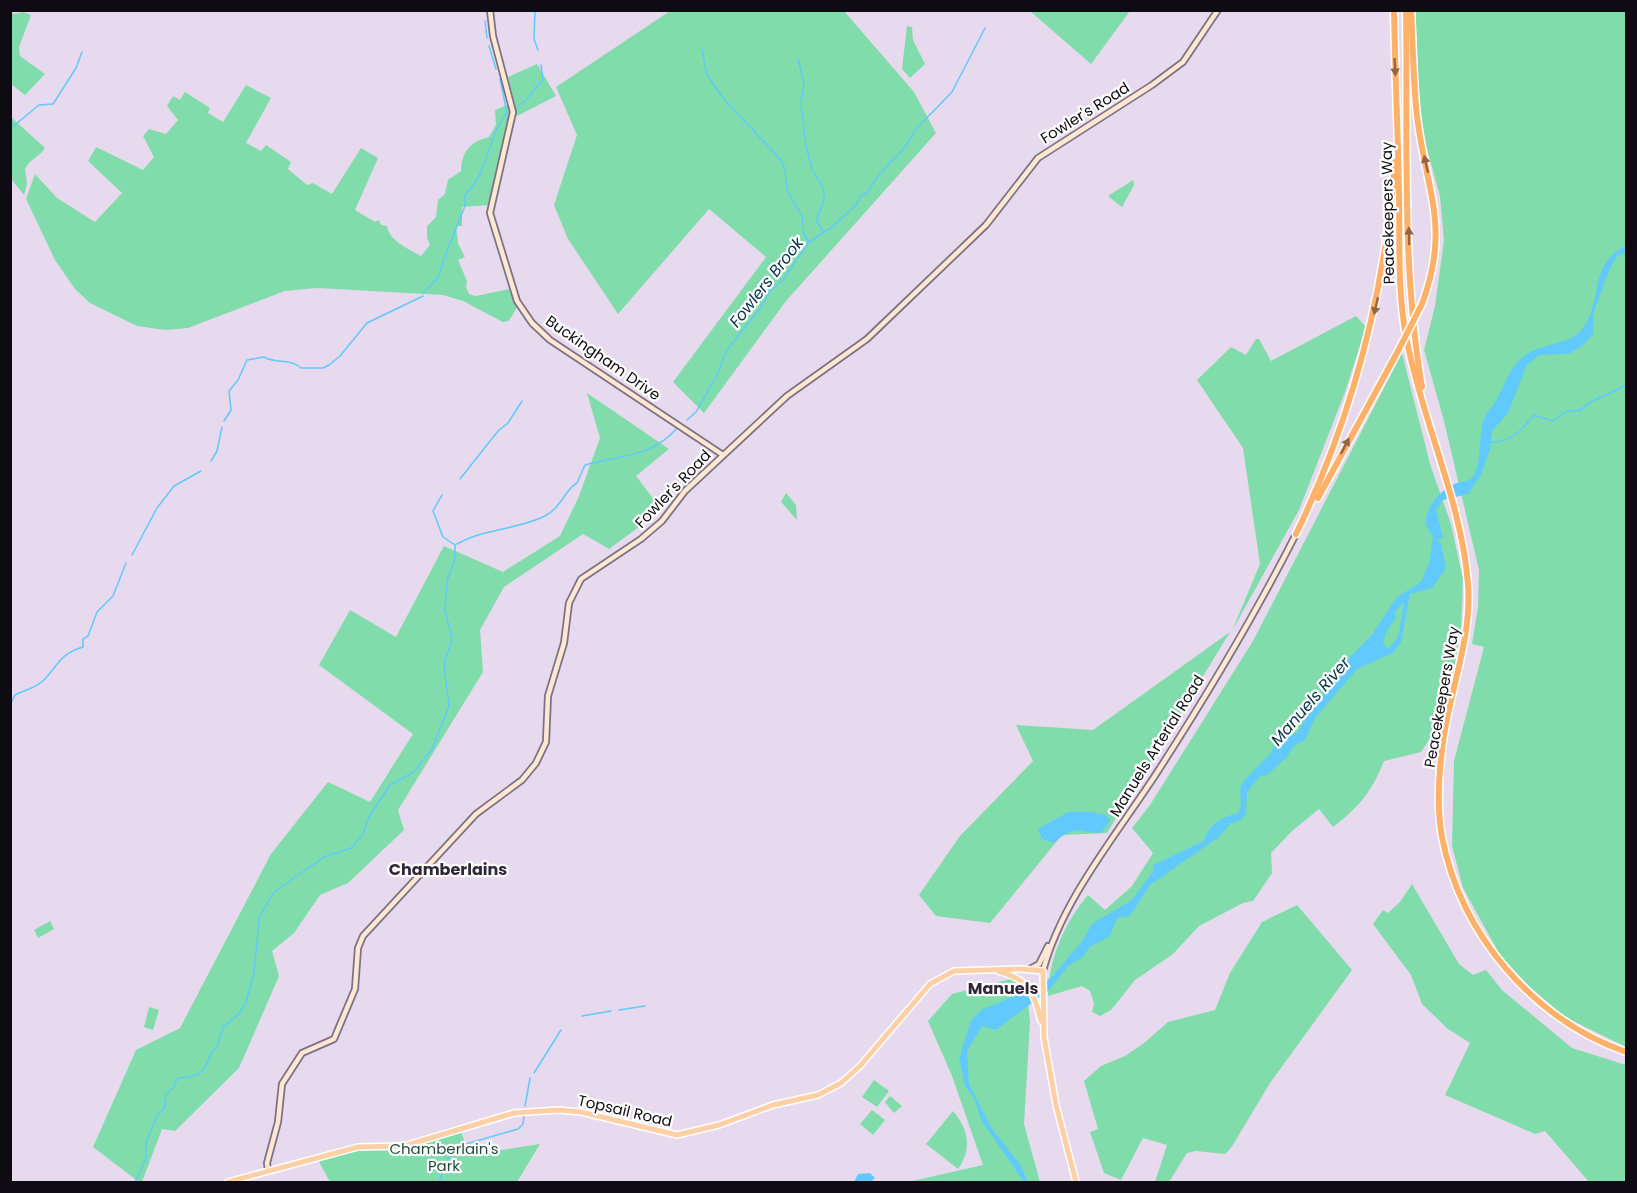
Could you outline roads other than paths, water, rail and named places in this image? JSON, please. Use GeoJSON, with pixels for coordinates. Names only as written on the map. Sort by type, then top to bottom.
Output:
{"type":"FeatureCollection","features":[{"type":"Feature","properties":{"kind":"highway","name":"Peacekeepers Way"},"geometry":{"type":"LineString","coordinates":[[1394,10],[1403,317],[1411,360],[1451,500],[1468,584],[1467,630],[1444,735],[1438,794],[1442,836],[1453,879],[1472,920],[1497,957],[1529,994],[1566,1024],[1626,1052]]}},
{"type":"Feature","properties":{"kind":"highway","name":"Peacekeepers Way"},"geometry":{"type":"LineString","coordinates":[[1406,10],[1411,295],[1426,413]]}},
{"type":"Feature","properties":{"kind":"highway"},"geometry":{"type":"LineString","coordinates":[[1296,534],[1422,304],[1434,263],[1436,216],[1417,117],[1411,10]]}},
{"type":"Feature","properties":{"kind":"highway"},"geometry":{"type":"LineString","coordinates":[[1296,534],[1317,491],[1343,425],[1364,357],[1379,291],[1388,234],[1398,123]]}},
{"type":"Feature","properties":{"kind":"main road"},"geometry":{"type":"LineString","coordinates":[[993,970],[1020,979],[1028,986],[1040,1004]]}},
{"type":"Feature","properties":{"kind":"main road","name":"Topsail Road"},"geometry":{"type":"LineString","coordinates":[[228,1182],[358,1147],[404,1146],[514,1113],[558,1110],[581,1112],[677,1135],[719,1125],[773,1105],[818,1095],[841,1083],[860,1066],[930,984],[954,971],[1043,971]]}},
{"type":"Feature","properties":{"kind":"main road"},"geometry":{"type":"LineString","coordinates":[[1043,971],[1040,1004],[1056,1105],[1076,1182]]}},
{"type":"Feature","properties":{"kind":"street","name":"Buckingham Drive"},"geometry":{"type":"LineString","coordinates":[[490,10],[493,36],[513,112],[490,213],[517,301],[534,324],[555,343],[723,455]]}},
{"type":"Feature","properties":{"kind":"street","name":"Fowler's Road"},"geometry":{"type":"LineString","coordinates":[[268,1171],[267,1163],[278,1122],[281,1086],[301,1054],[334,1039],[355,989],[358,948],[363,936],[476,814],[522,780],[539,758],[546,738],[549,693],[564,643],[569,603],[576,586],[586,574],[628,549],[662,521],[685,491],[787,396],[867,339],[986,225],[1038,158],[1152,85],[1183,62],[1218,10]]}},
{"type":"Feature","properties":{"kind":"street","name":"Manuels Arterial Road"},"geometry":{"type":"LineString","coordinates":[[1043,971],[1053,939],[1083,886],[1166,758],[1274,579],[1296,534]]}},
{"type":"Feature","properties":{"kind":"street"},"geometry":{"type":"LineString","coordinates":[[1029,970],[1039,964],[1053,939]]}},
{"type":"Feature","properties":{"kind":"water"},"geometry":{"type":"Polygon","coordinates":[[[1626,246],[1626,253],[1618,255],[1610,268],[1594,311],[1593,334],[1583,345],[1569,354],[1539,355],[1527,365],[1508,413],[1492,431],[1490,449],[1481,475],[1468,494],[1443,500],[1436,510],[1443,538],[1437,540],[1441,544],[1446,568],[1432,588],[1410,594],[1401,642],[1393,653],[1357,669],[1315,718],[1305,740],[1294,746],[1286,758],[1267,775],[1260,776],[1247,792],[1246,813],[1242,819],[1230,824],[1219,837],[1150,885],[1130,916],[1117,918],[1110,936],[1090,947],[1083,957],[1069,965],[1049,990],[996,1030],[982,1026],[967,1051],[969,1084],[992,1129],[1019,1163],[1028,1182],[1024,1182],[981,1120],[974,1098],[965,1086],[959,1058],[971,1021],[981,1010],[1027,991],[1052,977],[1083,940],[1092,924],[1132,900],[1154,870],[1153,865],[1204,841],[1209,830],[1217,822],[1238,813],[1241,806],[1240,789],[1243,782],[1269,755],[1277,743],[1298,732],[1309,712],[1350,657],[1371,636],[1397,597],[1421,582],[1429,563],[1433,537],[1426,525],[1431,506],[1445,489],[1472,478],[1479,460],[1484,419],[1516,363],[1534,350],[1572,338],[1583,328],[1593,306],[1601,272],[1614,253],[1626,246]],[[1404,602],[1395,612],[1396,618],[1385,635],[1385,647],[1389,648],[1398,637],[1404,602]]]}},
{"type":"Feature","properties":{"kind":"water"},"geometry":{"type":"Polygon","coordinates":[[[1068,812],[1091,812],[1106,815],[1110,821],[1101,833],[1072,831],[1054,843],[1042,839],[1038,829],[1068,812]]]}},
{"type":"Feature","properties":{"kind":"water"},"geometry":{"type":"Polygon","coordinates":[[[870,1173],[875,1178],[871,1182],[854,1182],[858,1174],[870,1173]]]}},
{"type":"Feature","properties":{"kind":"waterway"},"geometry":{"type":"LineString","coordinates":[[535,10],[534,39],[538,50]]}},
{"type":"Feature","properties":{"kind":"waterway"},"geometry":{"type":"LineString","coordinates":[[485,21],[487,38]]}},
{"type":"Feature","properties":{"kind":"waterway","name":"Fowlers Brook"},"geometry":{"type":"LineString","coordinates":[[687,420],[696,412],[717,375],[727,350],[761,307],[770,291],[783,280],[809,242],[832,227],[856,205],[878,176],[905,147],[916,129],[952,92],[985,28]]}},
{"type":"Feature","properties":{"kind":"waterway"},"geometry":{"type":"LineString","coordinates":[[489,46],[496,69]]}},
{"type":"Feature","properties":{"kind":"waterway"},"geometry":{"type":"LineString","coordinates":[[702,50],[707,75],[724,99],[781,160],[785,170],[787,190],[802,216],[804,235],[809,242]]}},
{"type":"Feature","properties":{"kind":"waterway"},"geometry":{"type":"LineString","coordinates":[[10,129],[39,105],[53,104],[76,68],[82,52]]}},
{"type":"Feature","properties":{"kind":"waterway"},"geometry":{"type":"LineString","coordinates":[[798,59],[804,84],[801,104],[806,146],[812,169],[824,190],[824,201],[816,220],[822,230]]}},
{"type":"Feature","properties":{"kind":"waterway"},"geometry":{"type":"LineString","coordinates":[[518,106],[543,80],[541,65]]}},
{"type":"Feature","properties":{"kind":"waterway"},"geometry":{"type":"LineString","coordinates":[[424,292],[439,275],[465,206],[465,195],[479,176],[495,133],[507,113],[500,79]]}},
{"type":"Feature","properties":{"kind":"waterway"},"geometry":{"type":"LineString","coordinates":[[224,421],[231,410],[229,391],[238,380],[247,360],[264,357],[292,363],[301,368],[323,368],[340,356],[367,323],[423,296]]}},
{"type":"Feature","properties":{"kind":"waterway"},"geometry":{"type":"LineString","coordinates":[[1491,442],[1510,438],[1534,415],[1553,421],[1567,411],[1579,411],[1590,402],[1626,385]]}},
{"type":"Feature","properties":{"kind":"waterway"},"geometry":{"type":"LineString","coordinates":[[460,479],[498,431],[508,423],[522,401]]}},
{"type":"Feature","properties":{"kind":"waterway"},"geometry":{"type":"LineString","coordinates":[[211,461],[217,451],[222,427]]}},
{"type":"Feature","properties":{"kind":"waterway","name":"Fowlers Brook"},"geometry":{"type":"LineString","coordinates":[[457,544],[479,535],[545,516],[577,483],[585,465],[646,450],[667,438],[677,428]]}},
{"type":"Feature","properties":{"kind":"waterway"},"geometry":{"type":"LineString","coordinates":[[132,555],[157,508],[174,486],[201,471]]}},
{"type":"Feature","properties":{"kind":"waterway"},"geometry":{"type":"LineString","coordinates":[[442,495],[433,511],[443,537],[455,545]]}},
{"type":"Feature","properties":{"kind":"waterway","name":"Fowlers Brook"},"geometry":{"type":"LineString","coordinates":[[135,1182],[146,1158],[146,1143],[157,1116],[164,1109],[166,1094],[174,1087],[177,1079],[196,1075],[204,1069],[217,1047],[223,1027],[239,1014],[246,1002],[254,974],[259,918],[274,892],[324,857],[351,848],[362,836],[369,817],[390,785],[414,772],[432,749],[449,706],[444,665],[452,639],[445,610],[447,581],[455,559],[455,545]]}},
{"type":"Feature","properties":{"kind":"waterway"},"geometry":{"type":"LineString","coordinates":[[10,705],[15,695],[41,683],[60,660],[83,647],[83,639],[88,636],[97,612],[113,596],[126,563]]}},
{"type":"Feature","properties":{"kind":"waterway"},"geometry":{"type":"LineString","coordinates":[[619,1010],[645,1006]]}},
{"type":"Feature","properties":{"kind":"waterway"},"geometry":{"type":"LineString","coordinates":[[582,1016],[611,1011]]}},
{"type":"Feature","properties":{"kind":"waterway"},"geometry":{"type":"LineString","coordinates":[[534,1073],[561,1030]]}},
{"type":"Feature","properties":{"kind":"waterway"},"geometry":{"type":"LineString","coordinates":[[525,1106],[530,1078]]}},
{"type":"Feature","properties":{"kind":"waterway"},"geometry":{"type":"LineString","coordinates":[[439,1182],[452,1148],[518,1129],[523,1124],[524,1115]]}},
{"type":"Feature","properties":{"kind":"district","name":"Chamberlains"},"geometry":{"type":"Point","coordinates":[448,869]}},
{"type":"Feature","properties":{"kind":"district","name":"Manuels"},"geometry":{"type":"Point","coordinates":[1003,988]}},
{"type":"Feature","properties":{"kind":"water label","name":"Manuels River"},"geometry":{"type":"Point","coordinates":[1310,701]}},
{"type":"Feature","properties":{"kind":"park label","name":"Chamberlain's Park"},"geometry":{"type":"Point","coordinates":[444,1158]}}]}
